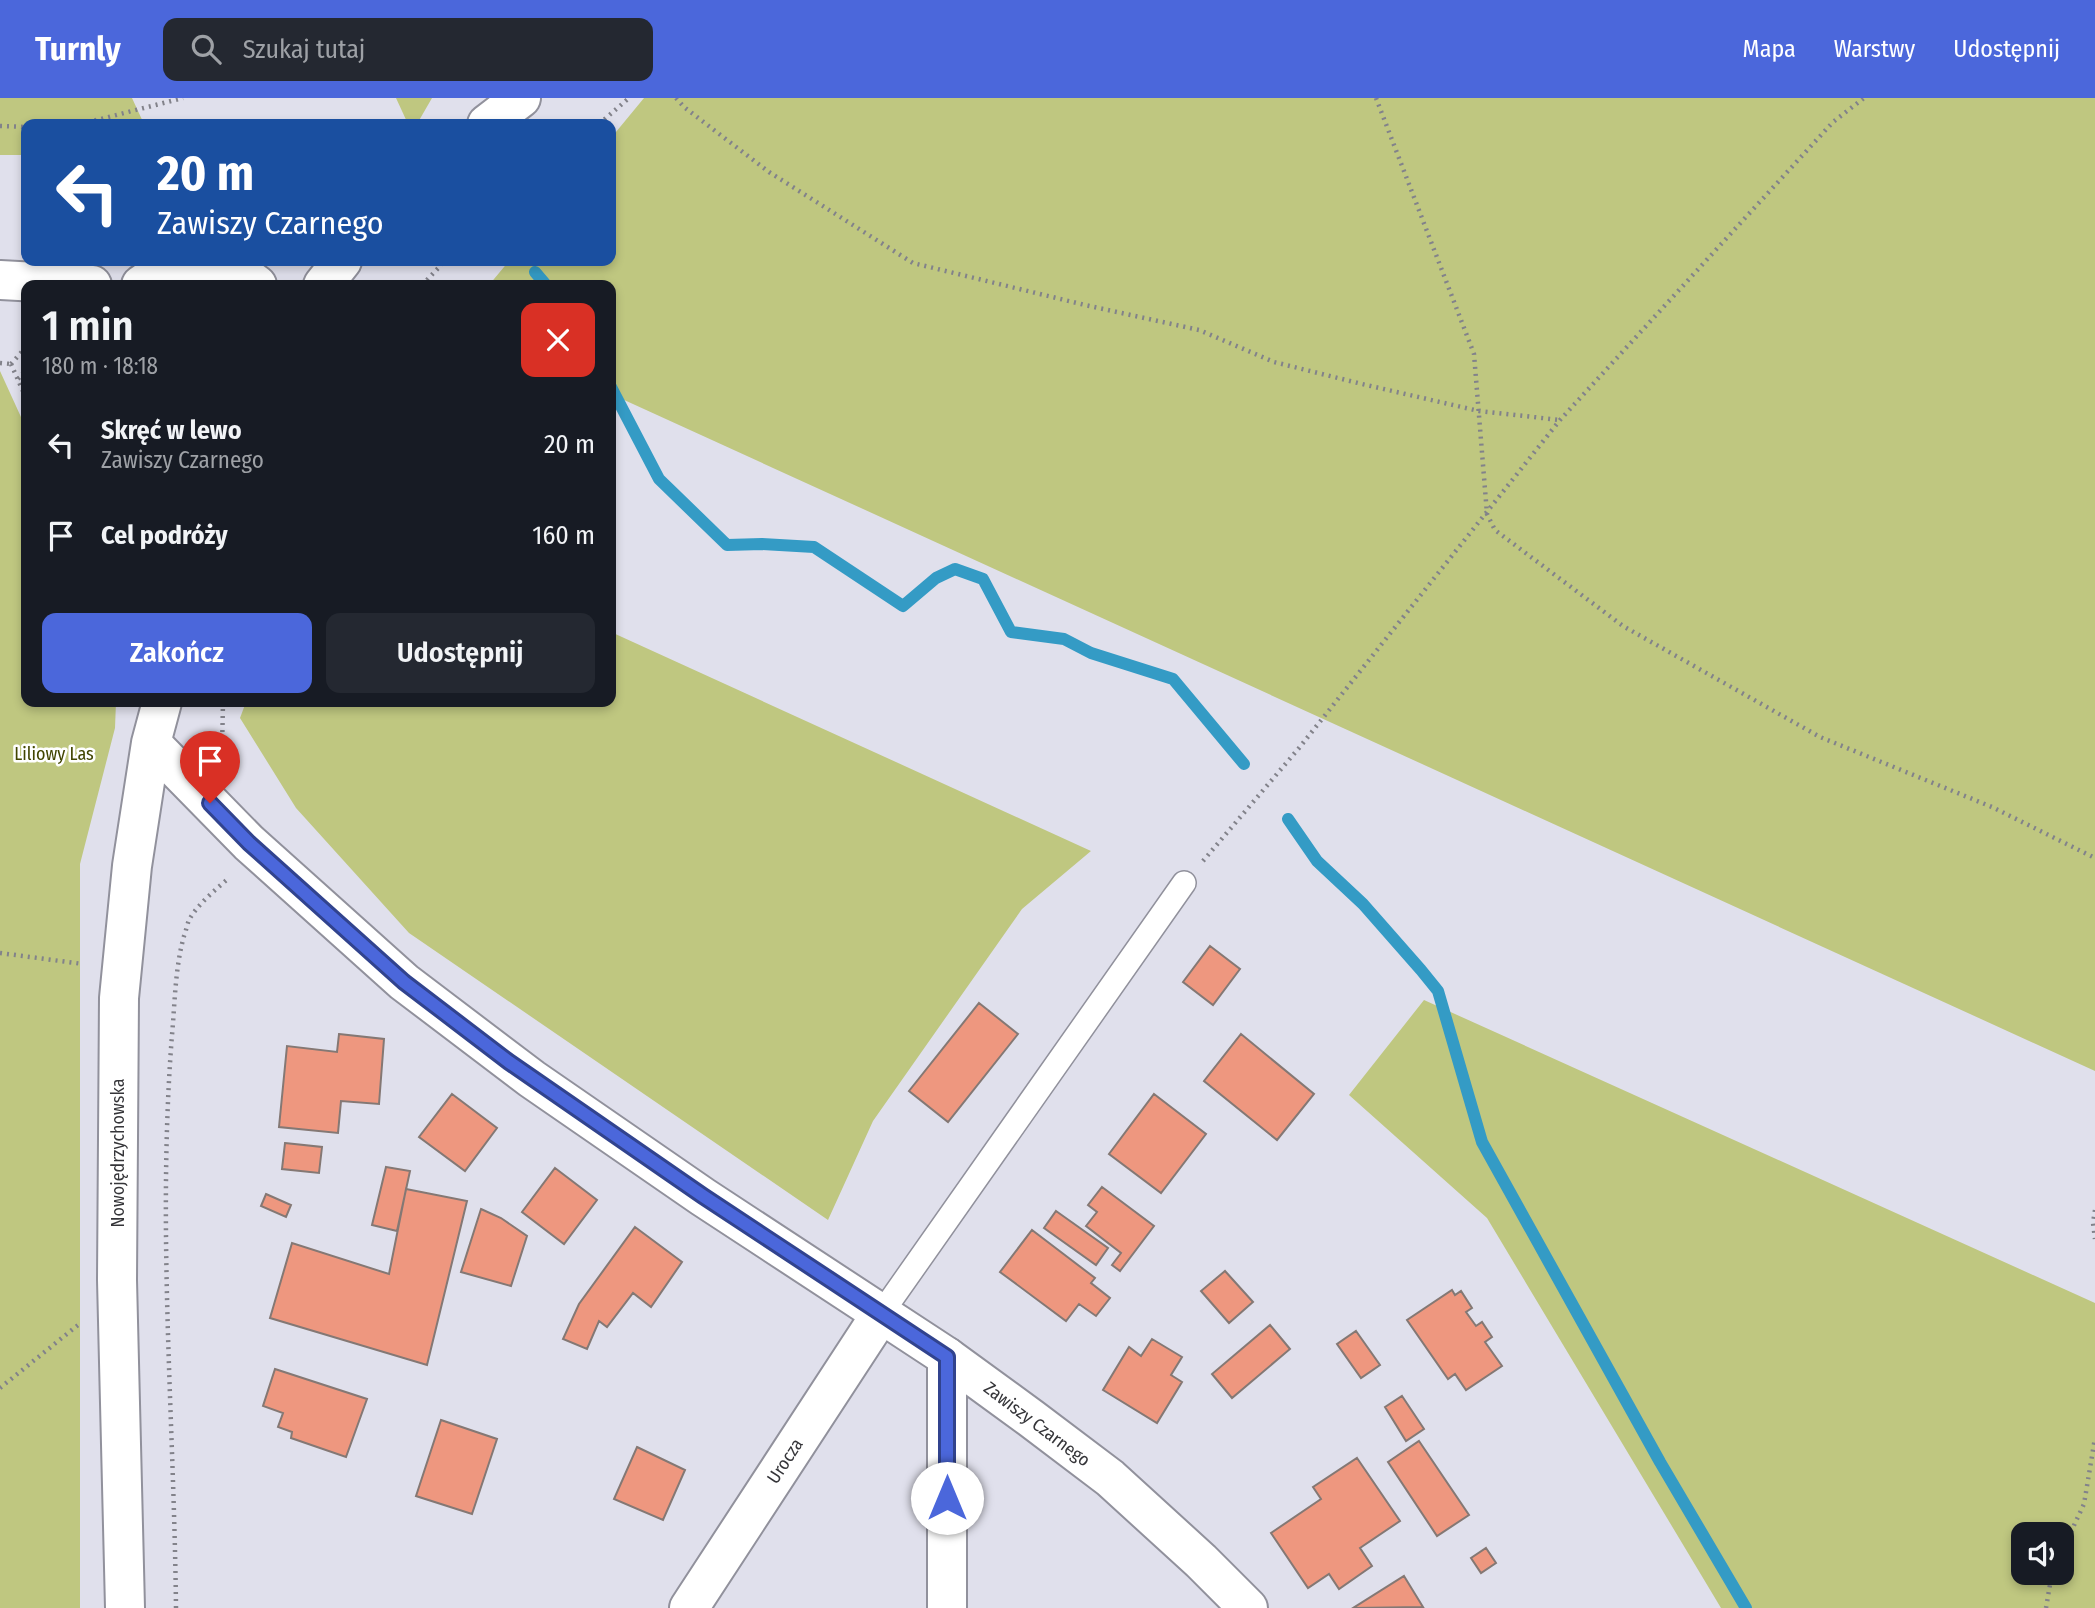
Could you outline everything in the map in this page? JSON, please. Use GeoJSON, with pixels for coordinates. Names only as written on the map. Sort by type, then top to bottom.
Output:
{"type":"FeatureCollection","features":[{"type":"Feature","properties":{"kind":"street"},"geometry":{"type":"LineString","coordinates":[[494,119],[521,98]]}},
{"type":"Feature","properties":{"kind":"street"},"geometry":{"type":"LineString","coordinates":[[149,280],[165,270],[182,266]]}},
{"type":"Feature","properties":{"kind":"street"},"geometry":{"type":"LineString","coordinates":[[214,266],[247,271]]}},
{"type":"Feature","properties":{"kind":"street"},"geometry":{"type":"LineString","coordinates":[[327,280],[338,266]]}},
{"type":"Feature","properties":{"kind":"street"},"geometry":{"type":"LineString","coordinates":[[0,279],[21,280]]}},
{"type":"Feature","properties":{"kind":"street"},"geometry":{"type":"LineString","coordinates":[[0,292],[21,304]]}},
{"type":"Feature","properties":{"kind":"street","name":"Nowojędrzychowska"},"geometry":{"type":"LineString","coordinates":[[125,1608],[117,1292],[119,998],[132,866],[151,743],[161,707]]}},
{"type":"Feature","properties":{"kind":"street","name":"Zawiszy Czarnego"},"geometry":{"type":"LineString","coordinates":[[151,743],[249,843],[404,982],[532,1079],[947,1357],[1110,1478],[1248,1608]]}},
{"type":"Feature","properties":{"kind":"street","name":"Urocza"},"geometry":{"type":"LineString","coordinates":[[689,1608],[881,1314]]}},
{"type":"Feature","properties":{"kind":"street"},"geometry":{"type":"LineString","coordinates":[[947,1357],[947,1608]]}},
{"type":"Feature","properties":{"kind":"lane"},"geometry":{"type":"LineString","coordinates":[[881,1314],[1184,883]]}},
{"type":"Feature","properties":{"kind":"path"},"geometry":{"type":"LineString","coordinates":[[100,119],[183,98]]}},
{"type":"Feature","properties":{"kind":"path"},"geometry":{"type":"LineString","coordinates":[[605,119],[629,98]]}},
{"type":"Feature","properties":{"kind":"path"},"geometry":{"type":"LineString","coordinates":[[676,98],[769,172],[913,263],[1199,330],[1274,362],[1479,411],[1560,420]]}},
{"type":"Feature","properties":{"kind":"path"},"geometry":{"type":"LineString","coordinates":[[1376,98],[1474,354],[1487,514],[1495,530],[1623,626],[1820,737],[1992,807],[2095,858]]}},
{"type":"Feature","properties":{"kind":"path"},"geometry":{"type":"LineString","coordinates":[[1184,883],[1299,748],[1560,420],[1833,122],[1864,98]]}},
{"type":"Feature","properties":{"kind":"path"},"geometry":{"type":"LineString","coordinates":[[0,126],[21,127]]}},
{"type":"Feature","properties":{"kind":"path"},"geometry":{"type":"LineString","coordinates":[[427,280],[439,266]]}},
{"type":"Feature","properties":{"kind":"path"},"geometry":{"type":"LineString","coordinates":[[11,364],[21,353]]}},
{"type":"Feature","properties":{"kind":"path"},"geometry":{"type":"LineString","coordinates":[[0,363],[11,364]]}},
{"type":"Feature","properties":{"kind":"path"},"geometry":{"type":"LineString","coordinates":[[11,364],[21,386]]}},
{"type":"Feature","properties":{"kind":"path"},"geometry":{"type":"LineString","coordinates":[[18,379],[21,375]]}},
{"type":"Feature","properties":{"kind":"path"},"geometry":{"type":"LineString","coordinates":[[223,707],[222,751],[237,770]]}},
{"type":"Feature","properties":{"kind":"path"},"geometry":{"type":"LineString","coordinates":[[176,1608],[168,1354],[166,1172],[170,1063],[178,959],[189,921],[213,892],[237,871]]}},
{"type":"Feature","properties":{"kind":"path"},"geometry":{"type":"LineString","coordinates":[[0,953],[122,970]]}},
{"type":"Feature","properties":{"kind":"path"},"geometry":{"type":"LineString","coordinates":[[2095,1210],[2095,1240]]}},
{"type":"Feature","properties":{"kind":"path"},"geometry":{"type":"LineString","coordinates":[[0,1388],[117,1292]]}},
{"type":"Feature","properties":{"kind":"path"},"geometry":{"type":"LineString","coordinates":[[2074,1525],[2084,1504],[2095,1438]]}},
{"type":"Feature","properties":{"kind":"path"},"geometry":{"type":"LineString","coordinates":[[2046,1608],[2050,1585]]}},
{"type":"Feature","properties":{"kind":"green space"},"geometry":{"type":"Polygon","coordinates":[[[0,98],[132,98],[142,119],[21,119],[21,155],[0,155],[0,98]]]}},
{"type":"Feature","properties":{"kind":"green space"},"geometry":{"type":"Polygon","coordinates":[[[396,98],[432,98],[420,119],[406,119],[396,98]]]}},
{"type":"Feature","properties":{"kind":"green space"},"geometry":{"type":"Polygon","coordinates":[[[644,98],[2095,98],[2095,1071],[616,396],[616,280],[493,280],[505,266],[616,266],[616,132],[644,98]]]}},
{"type":"Feature","properties":{"kind":"green space","name":"Liliowy Las"},"geometry":{"type":"Polygon","coordinates":[[[0,371],[21,417],[21,707],[116,707],[115,728],[80,864],[80,1608],[0,1608],[0,371]]]}},
{"type":"Feature","properties":{"kind":"green space"},"geometry":{"type":"Polygon","coordinates":[[[616,634],[1091,851],[1022,909],[873,1121],[828,1220],[409,933],[296,808],[240,718],[244,707],[616,707],[616,634]]]}},
{"type":"Feature","properties":{"kind":"green space"},"geometry":{"type":"Polygon","coordinates":[[[1424,1000],[2095,1303],[2095,1608],[1721,1608],[1487,1218],[1349,1095],[1424,1000]]]}},
{"type":"Feature","properties":{"kind":"building"},"geometry":{"type":"Polygon","coordinates":[[[1210,946],[1240,969],[1213,1005],[1183,982],[1210,946]]]}},
{"type":"Feature","properties":{"kind":"building"},"geometry":{"type":"Polygon","coordinates":[[[979,1003],[1018,1034],[948,1122],[909,1091],[979,1003]]]}},
{"type":"Feature","properties":{"kind":"building"},"geometry":{"type":"Polygon","coordinates":[[[339,1034],[384,1039],[379,1104],[341,1101],[338,1133],[279,1127],[287,1046],[337,1052],[339,1034]]]}},
{"type":"Feature","properties":{"kind":"building"},"geometry":{"type":"Polygon","coordinates":[[[1241,1034],[1314,1094],[1277,1140],[1204,1081],[1241,1034]]]}},
{"type":"Feature","properties":{"kind":"building"},"geometry":{"type":"Polygon","coordinates":[[[452,1094],[497,1128],[465,1171],[419,1137],[452,1094]]]}},
{"type":"Feature","properties":{"kind":"building"},"geometry":{"type":"Polygon","coordinates":[[[1154,1094],[1206,1134],[1161,1193],[1109,1154],[1154,1094]]]}},
{"type":"Feature","properties":{"kind":"building"},"geometry":{"type":"Polygon","coordinates":[[[285,1143],[322,1147],[319,1173],[282,1169],[285,1143]]]}},
{"type":"Feature","properties":{"kind":"building"},"geometry":{"type":"Polygon","coordinates":[[[386,1167],[410,1171],[397,1231],[372,1225],[386,1167]]]}},
{"type":"Feature","properties":{"kind":"building"},"geometry":{"type":"Polygon","coordinates":[[[555,1168],[597,1200],[564,1244],[522,1212],[555,1168]]]}},
{"type":"Feature","properties":{"kind":"building"},"geometry":{"type":"Polygon","coordinates":[[[1102,1187],[1154,1226],[1120,1271],[1112,1265],[1121,1253],[1086,1226],[1097,1212],[1088,1205],[1102,1187]]]}},
{"type":"Feature","properties":{"kind":"building"},"geometry":{"type":"Polygon","coordinates":[[[406,1189],[467,1201],[427,1365],[270,1318],[292,1243],[389,1274],[406,1189]]]}},
{"type":"Feature","properties":{"kind":"building"},"geometry":{"type":"Polygon","coordinates":[[[266,1194],[291,1205],[286,1217],[261,1206],[266,1194]]]}},
{"type":"Feature","properties":{"kind":"building"},"geometry":{"type":"Polygon","coordinates":[[[481,1209],[501,1218],[527,1236],[511,1286],[461,1272],[481,1209]]]}},
{"type":"Feature","properties":{"kind":"building"},"geometry":{"type":"Polygon","coordinates":[[[1056,1211],[1108,1248],[1096,1265],[1044,1228],[1056,1211]]]}},
{"type":"Feature","properties":{"kind":"building"},"geometry":{"type":"Polygon","coordinates":[[[635,1227],[682,1262],[651,1307],[633,1293],[607,1327],[599,1321],[587,1349],[563,1339],[579,1304],[635,1227]]]}},
{"type":"Feature","properties":{"kind":"building"},"geometry":{"type":"Polygon","coordinates":[[[1032,1230],[1095,1278],[1091,1283],[1110,1298],[1096,1316],[1079,1304],[1066,1321],[1000,1272],[1032,1230]]]}},
{"type":"Feature","properties":{"kind":"building"},"geometry":{"type":"Polygon","coordinates":[[[1225,1271],[1253,1302],[1229,1323],[1201,1291],[1225,1271]]]}},
{"type":"Feature","properties":{"kind":"building"},"geometry":{"type":"Polygon","coordinates":[[[1452,1290],[1455,1295],[1461,1291],[1472,1308],[1466,1312],[1476,1326],[1482,1322],[1492,1337],[1485,1342],[1502,1366],[1466,1390],[1455,1374],[1448,1379],[1407,1320],[1452,1290]]]}},
{"type":"Feature","properties":{"kind":"building"},"geometry":{"type":"Polygon","coordinates":[[[1270,1325],[1290,1349],[1232,1398],[1212,1374],[1270,1325]]]}},
{"type":"Feature","properties":{"kind":"building"},"geometry":{"type":"Polygon","coordinates":[[[1356,1331],[1380,1365],[1361,1378],[1337,1344],[1356,1331]]]}},
{"type":"Feature","properties":{"kind":"building"},"geometry":{"type":"Polygon","coordinates":[[[1152,1339],[1182,1357],[1171,1375],[1182,1382],[1157,1423],[1103,1390],[1129,1347],[1141,1356],[1152,1339]]]}},
{"type":"Feature","properties":{"kind":"building"},"geometry":{"type":"Polygon","coordinates":[[[275,1369],[367,1399],[346,1457],[291,1438],[292,1432],[278,1427],[283,1413],[263,1406],[275,1369]]]}},
{"type":"Feature","properties":{"kind":"building"},"geometry":{"type":"Polygon","coordinates":[[[1402,1396],[1424,1429],[1406,1441],[1385,1407],[1402,1396]]]}},
{"type":"Feature","properties":{"kind":"building"},"geometry":{"type":"Polygon","coordinates":[[[441,1420],[497,1439],[472,1514],[416,1496],[441,1420]]]}},
{"type":"Feature","properties":{"kind":"building"},"geometry":{"type":"Polygon","coordinates":[[[1419,1441],[1469,1515],[1437,1536],[1388,1462],[1419,1441]]]}},
{"type":"Feature","properties":{"kind":"building"},"geometry":{"type":"Polygon","coordinates":[[[637,1447],[685,1470],[663,1520],[614,1499],[637,1447]]]}},
{"type":"Feature","properties":{"kind":"building"},"geometry":{"type":"Polygon","coordinates":[[[1357,1458],[1400,1521],[1360,1548],[1372,1566],[1339,1589],[1329,1574],[1308,1588],[1271,1533],[1321,1499],[1313,1487],[1357,1458]]]}},
{"type":"Feature","properties":{"kind":"building"},"geometry":{"type":"Polygon","coordinates":[[[1486,1548],[1496,1563],[1481,1573],[1471,1558],[1486,1548]]]}},
{"type":"Feature","properties":{"kind":"building"},"geometry":{"type":"Polygon","coordinates":[[[1404,1576],[1423,1607],[1353,1608],[1404,1576]]]}},
{"type":"Feature","properties":{"kind":"waterway"},"geometry":{"type":"LineString","coordinates":[[535,272],[542,280]]}},
{"type":"Feature","properties":{"kind":"waterway"},"geometry":{"type":"LineString","coordinates":[[616,397],[659,479],[727,545],[814,547],[903,606],[936,578],[955,569],[983,579],[1011,632],[1064,639],[1091,653],[1173,679],[1244,764]]}},
{"type":"Feature","properties":{"kind":"waterway"},"geometry":{"type":"LineString","coordinates":[[1288,819],[1317,861],[1363,904],[1438,991],[1482,1142],[1660,1462],[1746,1608]]}},
{"type":"Feature","properties":{"kind":"route"},"geometry":{"type":"LineString","coordinates":[[210,803],[249,843],[404,982],[509,1062],[703,1196],[947,1357],[947,1498]]}}]}
